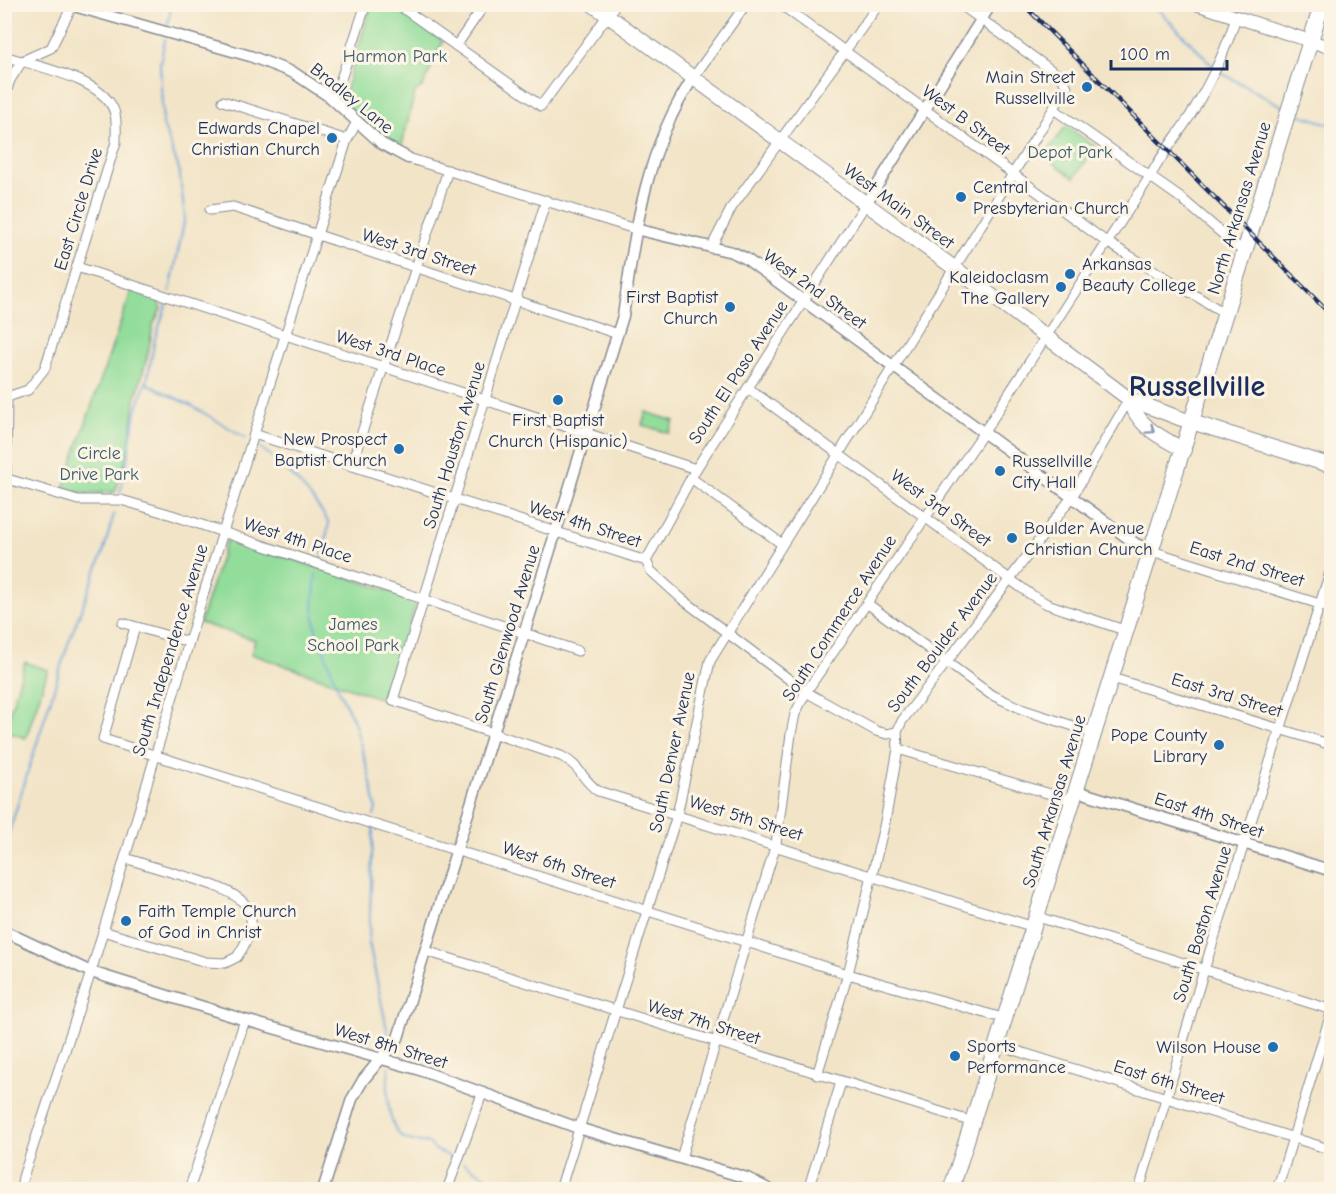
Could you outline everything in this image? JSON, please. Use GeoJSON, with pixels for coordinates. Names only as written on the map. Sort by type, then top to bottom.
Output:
{"type":"FeatureCollection","features":[{"type":"Feature","properties":{"kind":"highway","name":"North Arkansas Avenue"},"geometry":{"type":"LineString","coordinates":[[1193,423],[1322,4]]}},
{"type":"Feature","properties":{"kind":"highway","name":"South Arkansas Avenue"},"geometry":{"type":"LineString","coordinates":[[951,1190],[1193,423]]}},
{"type":"Feature","properties":{"kind":"main road","name":"West Main Street"},"geometry":{"type":"LineString","coordinates":[[592,4],[954,268],[1129,399],[1193,423],[1332,466]]}},
{"type":"Feature","properties":{"kind":"main road"},"geometry":{"type":"LineString","coordinates":[[1196,4],[1332,48]]}},
{"type":"Feature","properties":{"kind":"main road"},"geometry":{"type":"LineString","coordinates":[[1129,399],[1135,416],[1142,424],[1184,450]]}},
{"type":"Feature","properties":{"kind":"street"},"geometry":{"type":"LineString","coordinates":[[330,97],[339,85],[366,4]]}},
{"type":"Feature","properties":{"kind":"street"},"geometry":{"type":"LineString","coordinates":[[397,4],[541,106],[616,4]]}},
{"type":"Feature","properties":{"kind":"street"},"geometry":{"type":"LineString","coordinates":[[456,46],[485,4]]}},
{"type":"Feature","properties":{"kind":"street"},"geometry":{"type":"LineString","coordinates":[[693,78],[746,4]]}},
{"type":"Feature","properties":{"kind":"street","name":"West B Street"},"geometry":{"type":"LineString","coordinates":[[780,4],[1013,177],[1105,242],[1227,315]]}},
{"type":"Feature","properties":{"kind":"street"},"geometry":{"type":"LineString","coordinates":[[711,248],[732,207],[879,4]]}},
{"type":"Feature","properties":{"kind":"street"},"geometry":{"type":"LineString","coordinates":[[960,4],[981,20]]}},
{"type":"Feature","properties":{"kind":"street"},"geometry":{"type":"LineString","coordinates":[[865,205],[991,4]]}},
{"type":"Feature","properties":{"kind":"street"},"geometry":{"type":"LineString","coordinates":[[4,99],[10,80],[22,62],[51,48],[71,5]]}},
{"type":"Feature","properties":{"kind":"street","name":"Bradley Lane"},"geometry":{"type":"LineString","coordinates":[[71,5],[274,64],[310,82],[382,144],[408,158]]}},
{"type":"Feature","properties":{"kind":"street","name":"South Commerce Avenue"},"geometry":{"type":"LineString","coordinates":[[681,1158],[749,942],[776,844],[795,714],[806,692],[984,432],[1148,176],[1192,113],[1222,60],[1236,17]]}},
{"type":"Feature","properties":{"kind":"street","name":"South Denver Avenue"},"geometry":{"type":"LineString","coordinates":[[560,1190],[677,815],[705,675],[710,661],[1055,110],[1067,87],[1062,78],[981,20]]}},
{"type":"Feature","properties":{"kind":"street","name":"East Circle Drive"},"geometry":{"type":"LineString","coordinates":[[4,56],[83,81],[98,90],[115,113],[116,142],[45,368],[28,390],[6,398]]}},
{"type":"Feature","properties":{"kind":"street","name":"South Glenwood Avenue"},"geometry":{"type":"LineString","coordinates":[[323,1190],[352,1099],[363,1080],[398,1038],[618,334],[623,316],[635,229],[651,163],[666,125],[693,78]]}},
{"type":"Feature","properties":{"kind":"street"},"geometry":{"type":"LineString","coordinates":[[223,101],[347,140]]}},
{"type":"Feature","properties":{"kind":"street"},"geometry":{"type":"LineString","coordinates":[[1055,110],[1182,199],[1245,253]]}},
{"type":"Feature","properties":{"kind":"street","name":"South Independence Avenue"},"geometry":{"type":"LineString","coordinates":[[21,1190],[23,1177],[91,972],[223,532],[347,140],[357,122]]}},
{"type":"Feature","properties":{"kind":"street","name":"West 2nd Street"},"geometry":{"type":"LineString","coordinates":[[408,158],[635,229],[745,258],[1136,544],[1152,551]]}},
{"type":"Feature","properties":{"kind":"street"},"geometry":{"type":"LineString","coordinates":[[351,466],[448,170]]}},
{"type":"Feature","properties":{"kind":"street","name":"South Houston Avenue"},"geometry":{"type":"LineString","coordinates":[[393,700],[546,200]]}},
{"type":"Feature","properties":{"kind":"street","name":"South El Paso Avenue"},"geometry":{"type":"LineString","coordinates":[[646,561],[693,473],[865,205]]}},
{"type":"Feature","properties":{"kind":"street","name":"West 3rd Street"},"geometry":{"type":"LineString","coordinates":[[210,210],[233,207],[618,334]]}},
{"type":"Feature","properties":{"kind":"street","name":"West 3rd Place"},"geometry":{"type":"LineString","coordinates":[[77,267],[485,401],[693,473],[782,544]]}},
{"type":"Feature","properties":{"kind":"street","name":"West 3rd Street"},"geometry":{"type":"LineString","coordinates":[[748,388],[1009,579],[1047,604],[1127,631]]}},
{"type":"Feature","properties":{"kind":"street"},"geometry":{"type":"LineString","coordinates":[[5,478],[6,398]]}},
{"type":"Feature","properties":{"kind":"street","name":"South Boulder Avenue"},"geometry":{"type":"LineString","coordinates":[[817,1075],[848,974],[885,822],[898,749],[897,732],[909,709],[1072,497],[1129,399]]}},
{"type":"Feature","properties":{"kind":"street","name":"West 4th Street"},"geometry":{"type":"LineString","coordinates":[[254,434],[646,561],[651,571],[682,599],[806,692],[876,731],[887,734],[897,732]]}},
{"type":"Feature","properties":{"kind":"street","name":"West 4th Place"},"geometry":{"type":"LineString","coordinates":[[5,478],[78,500],[121,500],[578,651]]}},
{"type":"Feature","properties":{"kind":"street","name":"East 2nd Street"},"geometry":{"type":"LineString","coordinates":[[1152,551],[1332,608]]}},
{"type":"Feature","properties":{"kind":"street","name":"South Boston Avenue"},"geometry":{"type":"LineString","coordinates":[[1139,1190],[1204,970],[1332,566]]}},
{"type":"Feature","properties":{"kind":"street"},"geometry":{"type":"LineString","coordinates":[[868,604],[990,694],[1023,710],[1095,733]]}},
{"type":"Feature","properties":{"kind":"street"},"geometry":{"type":"LineString","coordinates":[[123,623],[189,642]]}},
{"type":"Feature","properties":{"kind":"street","name":"West 6th Street"},"geometry":{"type":"LineString","coordinates":[[135,627],[103,739],[458,849],[848,974],[1006,1019]]}},
{"type":"Feature","properties":{"kind":"street","name":"East 3rd Street"},"geometry":{"type":"LineString","coordinates":[[1113,678],[1332,745]]}},
{"type":"Feature","properties":{"kind":"street","name":"West 5th Street"},"geometry":{"type":"LineString","coordinates":[[393,700],[575,763],[589,785],[598,791],[872,875],[1204,970],[1332,1010]]}},
{"type":"Feature","properties":{"kind":"street"},"geometry":{"type":"LineString","coordinates":[[898,749],[1076,796]]}},
{"type":"Feature","properties":{"kind":"street","name":"East 4th Street"},"geometry":{"type":"LineString","coordinates":[[1076,796],[1332,871]]}},
{"type":"Feature","properties":{"kind":"street"},"geometry":{"type":"LineString","coordinates":[[103,931],[206,962],[218,963],[237,957],[249,935],[251,921],[249,910],[236,894],[125,858]]}},
{"type":"Feature","properties":{"kind":"street","name":"West 8th Street"},"geometry":{"type":"LineString","coordinates":[[4,931],[91,972],[244,1020],[417,1069],[578,1128],[747,1178],[770,1190]]}},
{"type":"Feature","properties":{"kind":"street","name":"West 7th Street"},"geometry":{"type":"LineString","coordinates":[[426,951],[717,1044],[973,1122]]}},
{"type":"Feature","properties":{"kind":"street"},"geometry":{"type":"LineString","coordinates":[[1277,1190],[1332,1010]]}},
{"type":"Feature","properties":{"kind":"street"},"geometry":{"type":"LineString","coordinates":[[189,1190],[244,1020]]}},
{"type":"Feature","properties":{"kind":"street","name":"East 6th Street"},"geometry":{"type":"LineString","coordinates":[[998,1045],[1332,1150]]}},
{"type":"Feature","properties":{"kind":"street"},"geometry":{"type":"LineString","coordinates":[[808,1190],[841,1082]]}},
{"type":"Feature","properties":{"kind":"street"},"geometry":{"type":"LineString","coordinates":[[447,1190],[482,1094]]}},
{"type":"Feature","properties":{"kind":"green space","name":"Harmon Park"},"geometry":{"type":"Polygon","coordinates":[[[371,5],[391,5],[443,41],[423,86],[415,92],[401,149],[371,129],[342,102],[371,5]]]}},
{"type":"Feature","properties":{"kind":"green space","name":"Depot Park"},"geometry":{"type":"Polygon","coordinates":[[[1066,126],[1096,147],[1074,178],[1044,156],[1066,126]]]}},
{"type":"Feature","properties":{"kind":"green space","name":"Circle Drive Park"},"geometry":{"type":"Polygon","coordinates":[[[132,289],[158,299],[161,309],[153,325],[148,354],[135,400],[129,452],[115,492],[88,494],[63,489],[132,289]]]}},
{"type":"Feature","properties":{"kind":"green space"},"geometry":{"type":"Polygon","coordinates":[[[646,412],[674,421],[669,433],[642,425],[646,412]]]}},
{"type":"Feature","properties":{"kind":"green space","name":"James School Park"},"geometry":{"type":"Polygon","coordinates":[[[229,538],[410,598],[416,603],[388,701],[251,654],[255,640],[200,623],[225,544],[229,538]]]}},
{"type":"Feature","properties":{"kind":"green space"},"geometry":{"type":"Polygon","coordinates":[[[25,662],[48,670],[26,738],[4,731],[25,662]]]}},
{"type":"Feature","properties":{"kind":"waterway"},"geometry":{"type":"LineString","coordinates":[[167,26],[172,4]]}},
{"type":"Feature","properties":{"kind":"waterway"},"geometry":{"type":"LineString","coordinates":[[1153,4],[1214,67]]}},
{"type":"Feature","properties":{"kind":"waterway"},"geometry":{"type":"LineString","coordinates":[[165,39],[160,64],[163,125],[179,169],[185,217],[170,291]]}},
{"type":"Feature","properties":{"kind":"waterway"},"geometry":{"type":"LineString","coordinates":[[1218,71],[1284,107]]}},
{"type":"Feature","properties":{"kind":"waterway"},"geometry":{"type":"LineString","coordinates":[[1295,113],[1332,125]]}},
{"type":"Feature","properties":{"kind":"waterway"},"geometry":{"type":"LineString","coordinates":[[167,303],[155,339],[147,381],[149,385],[192,406],[246,438]]}},
{"type":"Feature","properties":{"kind":"waterway"},"geometry":{"type":"LineString","coordinates":[[120,493],[137,409],[147,381]]}},
{"type":"Feature","properties":{"kind":"waterway"},"geometry":{"type":"LineString","coordinates":[[257,445],[297,481],[329,523],[322,558]]}},
{"type":"Feature","properties":{"kind":"waterway"},"geometry":{"type":"LineString","coordinates":[[4,848],[68,644],[103,553],[114,514]]}},
{"type":"Feature","properties":{"kind":"waterway"},"geometry":{"type":"LineString","coordinates":[[316,574],[313,607],[316,630],[340,693],[354,721],[370,778],[376,808],[374,816]]}},
{"type":"Feature","properties":{"kind":"waterway"},"geometry":{"type":"LineString","coordinates":[[373,829],[369,943],[389,1039]]}},
{"type":"Feature","properties":{"kind":"waterway"},"geometry":{"type":"LineString","coordinates":[[389,1067],[389,1106],[394,1126],[399,1134],[409,1140],[430,1144],[434,1149],[452,1158]]}},
{"type":"Feature","properties":{"kind":"waterway"},"geometry":{"type":"LineString","coordinates":[[463,1163],[493,1181],[491,1190]]}},
{"type":"Feature","properties":{"kind":"railway"},"geometry":{"type":"LineString","coordinates":[[1023,4],[1332,316]]}},
{"type":"Feature","properties":{"kind":"place","name":"Main Street Russellville"},"geometry":{"type":"Point","coordinates":[1087,87]}},
{"type":"Feature","properties":{"kind":"place","name":"Edwards Chapel Christian Church"},"geometry":{"type":"Point","coordinates":[332,138]}},
{"type":"Feature","properties":{"kind":"place","name":"Central Presbyterian Church"},"geometry":{"type":"Point","coordinates":[961,197]}},
{"type":"Feature","properties":{"kind":"place","name":"Arkansas Beauty College"},"geometry":{"type":"Point","coordinates":[1070,274]}},
{"type":"Feature","properties":{"kind":"place","name":"Kaleidoclasm The Gallery"},"geometry":{"type":"Point","coordinates":[1061,287]}},
{"type":"Feature","properties":{"kind":"place","name":"First Baptist Church"},"geometry":{"type":"Point","coordinates":[730,307]}},
{"type":"Feature","properties":{"kind":"place","name":"First Baptist Church (Hispanic)"},"geometry":{"type":"Point","coordinates":[558,400]}},
{"type":"Feature","properties":{"kind":"place","name":"New Prospect Baptist Church"},"geometry":{"type":"Point","coordinates":[399,449]}},
{"type":"Feature","properties":{"kind":"place","name":"Russellville City Hall"},"geometry":{"type":"Point","coordinates":[1000,471]}},
{"type":"Feature","properties":{"kind":"place","name":"Boulder Avenue Christian Church"},"geometry":{"type":"Point","coordinates":[1012,538]}},
{"type":"Feature","properties":{"kind":"place","name":"Pope County Library"},"geometry":{"type":"Point","coordinates":[1219,745]}},
{"type":"Feature","properties":{"kind":"place","name":"Faith Temple Church of God in Christ"},"geometry":{"type":"Point","coordinates":[126,921]}},
{"type":"Feature","properties":{"kind":"place","name":"Wilson House"},"geometry":{"type":"Point","coordinates":[1273,1047]}},
{"type":"Feature","properties":{"kind":"place","name":"Sports Performance"},"geometry":{"type":"Point","coordinates":[955,1056]}},
{"type":"Feature","properties":{"kind":"district","name":"Russellville"},"geometry":{"type":"Point","coordinates":[1197,386]}}]}
